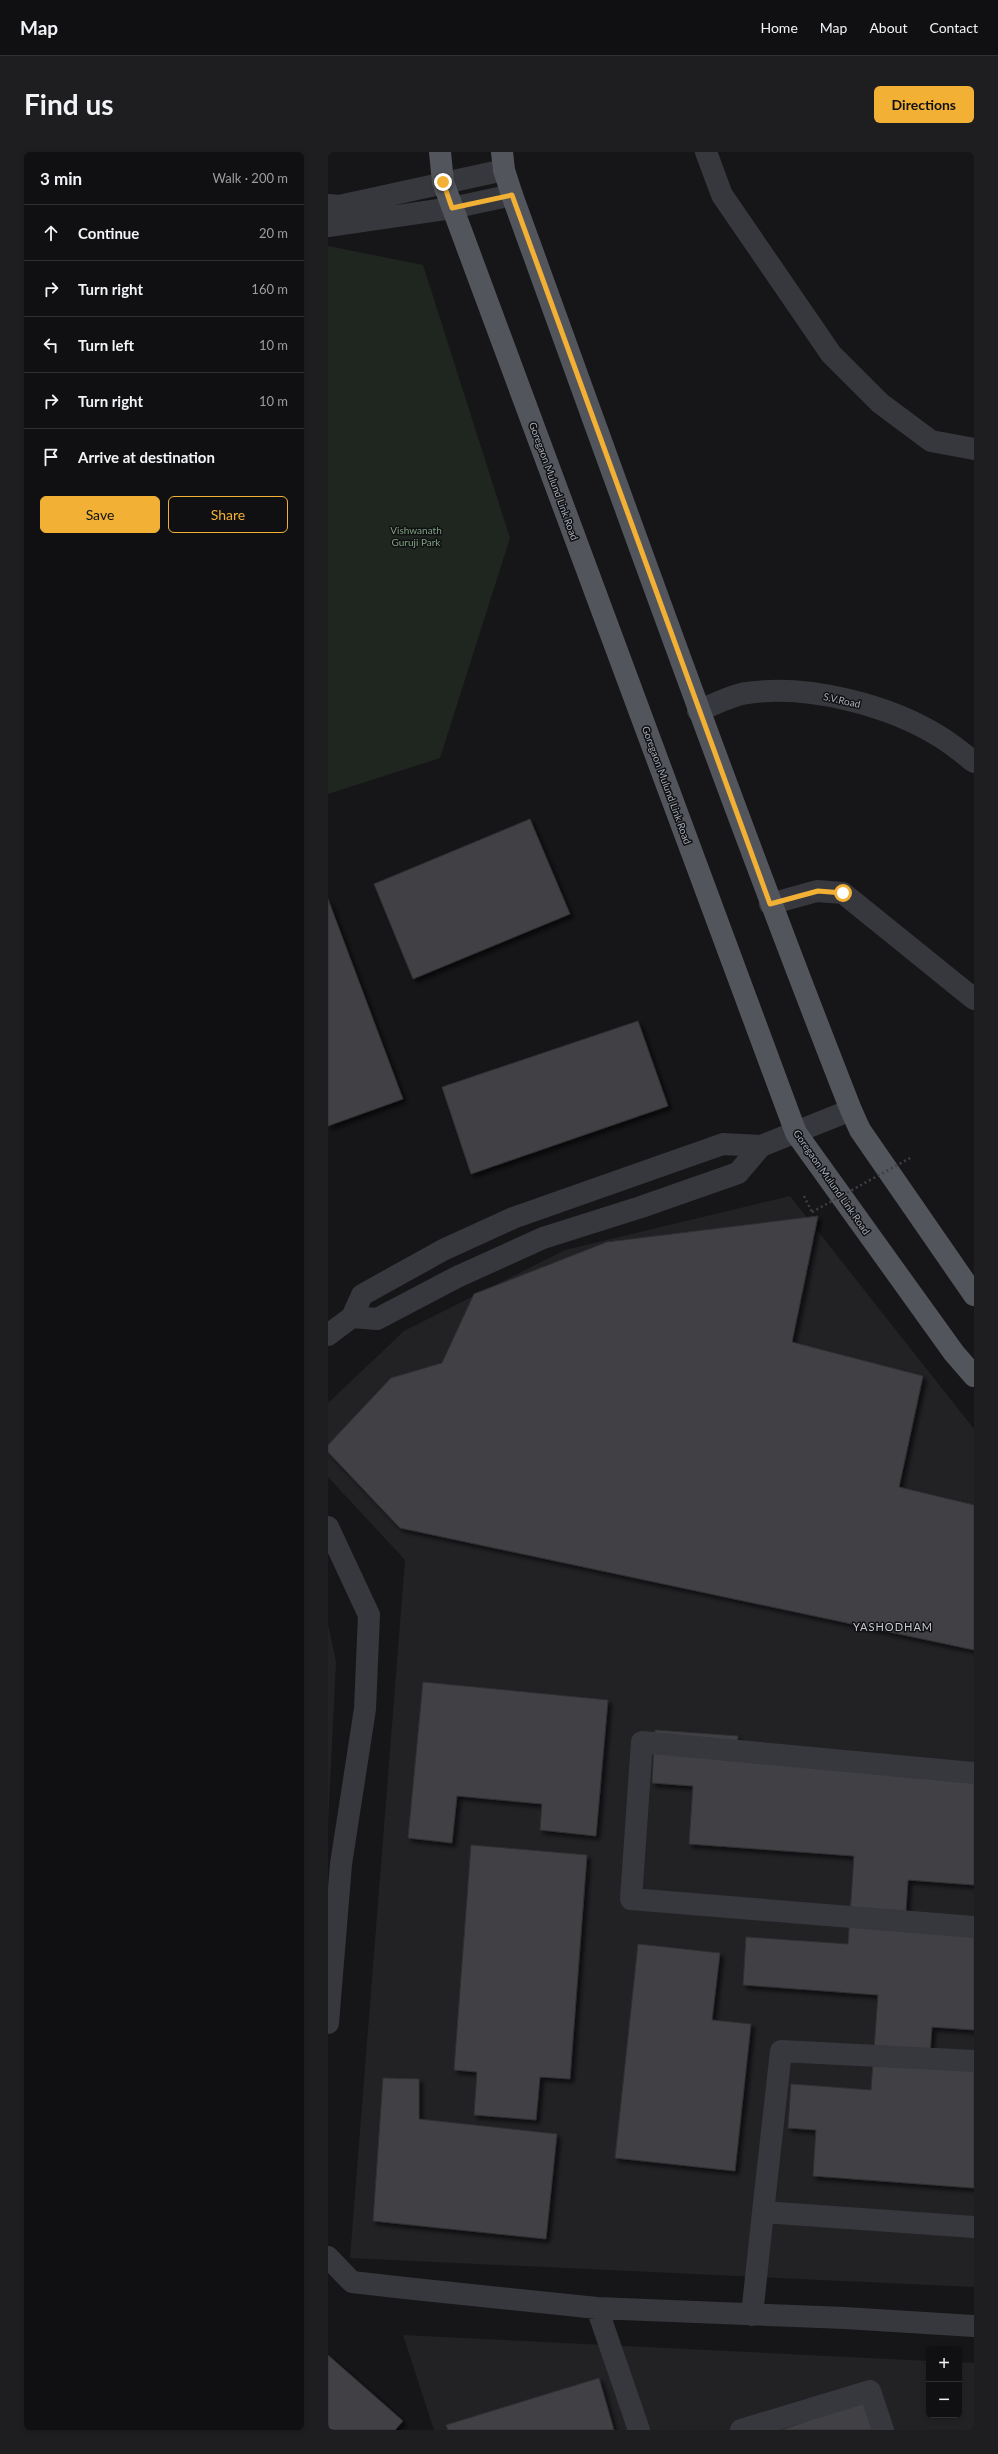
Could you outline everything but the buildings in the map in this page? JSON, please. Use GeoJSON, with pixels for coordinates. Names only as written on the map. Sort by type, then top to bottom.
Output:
{"type":"FeatureCollection","features":[{"type":"Feature","properties":{"kind":"main road","name":"Goregaon Mulund Link Road"},"geometry":{"type":"LineString","coordinates":[[440,152],[443,182],[452,208],[796,1133],[954,1353],[974,1376]]}},
{"type":"Feature","properties":{"kind":"main road"},"geometry":{"type":"LineString","coordinates":[[503,161],[512,195],[698,711],[770,904],[860,1130],[974,1295]]}},
{"type":"Feature","properties":{"kind":"street"},"geometry":{"type":"LineString","coordinates":[[706,152],[722,195],[831,354],[880,403],[931,441],[974,450]]}},
{"type":"Feature","properties":{"kind":"street"},"geometry":{"type":"LineString","coordinates":[[328,205],[339,206],[443,182],[503,161]]}},
{"type":"Feature","properties":{"kind":"street"},"geometry":{"type":"LineString","coordinates":[[328,226],[452,208],[512,195]]}},
{"type":"Feature","properties":{"kind":"street","name":"S.V.Road"},"geometry":{"type":"LineString","coordinates":[[698,711],[745,693],[777,690],[801,690],[878,708],[942,738],[974,762]]}},
{"type":"Feature","properties":{"kind":"street"},"geometry":{"type":"LineString","coordinates":[[770,904],[818,891],[843,893],[974,999]]}},
{"type":"Feature","properties":{"kind":"street"},"geometry":{"type":"LineString","coordinates":[[335,1326],[362,1296],[443,1250],[513,1218],[723,1144],[761,1146],[852,1110]]}},
{"type":"Feature","properties":{"kind":"street"},"geometry":{"type":"LineString","coordinates":[[335,1326],[377,1319],[456,1277],[543,1238],[738,1173],[761,1146]]}},
{"type":"Feature","properties":{"kind":"street"},"geometry":{"type":"LineString","coordinates":[[701,1152],[711,1182]]}},
{"type":"Feature","properties":{"kind":"street"},"geometry":{"type":"LineString","coordinates":[[443,1250],[456,1277]]}},
{"type":"Feature","properties":{"kind":"street"},"geometry":{"type":"LineString","coordinates":[[328,1527],[369,1615],[365,1709],[341,1864],[328,2023]]}},
{"type":"Feature","properties":{"kind":"street"},"geometry":{"type":"LineString","coordinates":[[974,1773],[642,1742],[631,1899],[974,1927]]}},
{"type":"Feature","properties":{"kind":"street"},"geometry":{"type":"LineString","coordinates":[[752,2314],[781,2051],[974,2061]]}},
{"type":"Feature","properties":{"kind":"street"},"geometry":{"type":"LineString","coordinates":[[763,2212],[974,2227]]}},
{"type":"Feature","properties":{"kind":"street"},"geometry":{"type":"LineString","coordinates":[[333,2271],[352,2282],[597,2308],[752,2314],[974,2326]]}},
{"type":"Feature","properties":{"kind":"street"},"geometry":{"type":"LineString","coordinates":[[597,2308],[638,2430]]}},
{"type":"Feature","properties":{"kind":"street"},"geometry":{"type":"LineString","coordinates":[[741,2430],[870,2391],[883,2430]]}},
{"type":"Feature","properties":{"kind":"path"},"geometry":{"type":"LineString","coordinates":[[812,1212],[912,1157]]}},
{"type":"Feature","properties":{"kind":"shaded area"},"geometry":{"type":"Polygon","coordinates":[[[790,1196],[974,1429],[974,2287],[350,2258],[405,1560],[328,1477],[328,1403],[404,1331],[565,1250],[790,1196]]]}},
{"type":"Feature","properties":{"kind":"shaded area"},"geometry":{"type":"Polygon","coordinates":[[[328,1624],[336,1662],[328,1825],[328,1624]]]}},
{"type":"Feature","properties":{"kind":"shaded area"},"geometry":{"type":"Polygon","coordinates":[[[403,2335],[926,2361],[926,2418],[962,2418],[962,2362],[974,2363],[974,2430],[434,2430],[403,2335]]]}},
{"type":"Feature","properties":{"kind":"green space","name":"Vishwanath Guruji Park"},"geometry":{"type":"Polygon","coordinates":[[[328,246],[423,265],[510,538],[440,758],[328,794],[328,246]]]}},
{"type":"Feature","properties":{"kind":"district","name":"YASHODHAM"},"geometry":{"type":"Point","coordinates":[893,1626]}},
{"type":"Feature","properties":{"kind":"route"},"geometry":{"type":"LineString","coordinates":[[443,182],[452,208],[512,195],[698,711],[770,904],[818,891],[843,893]]}}]}
